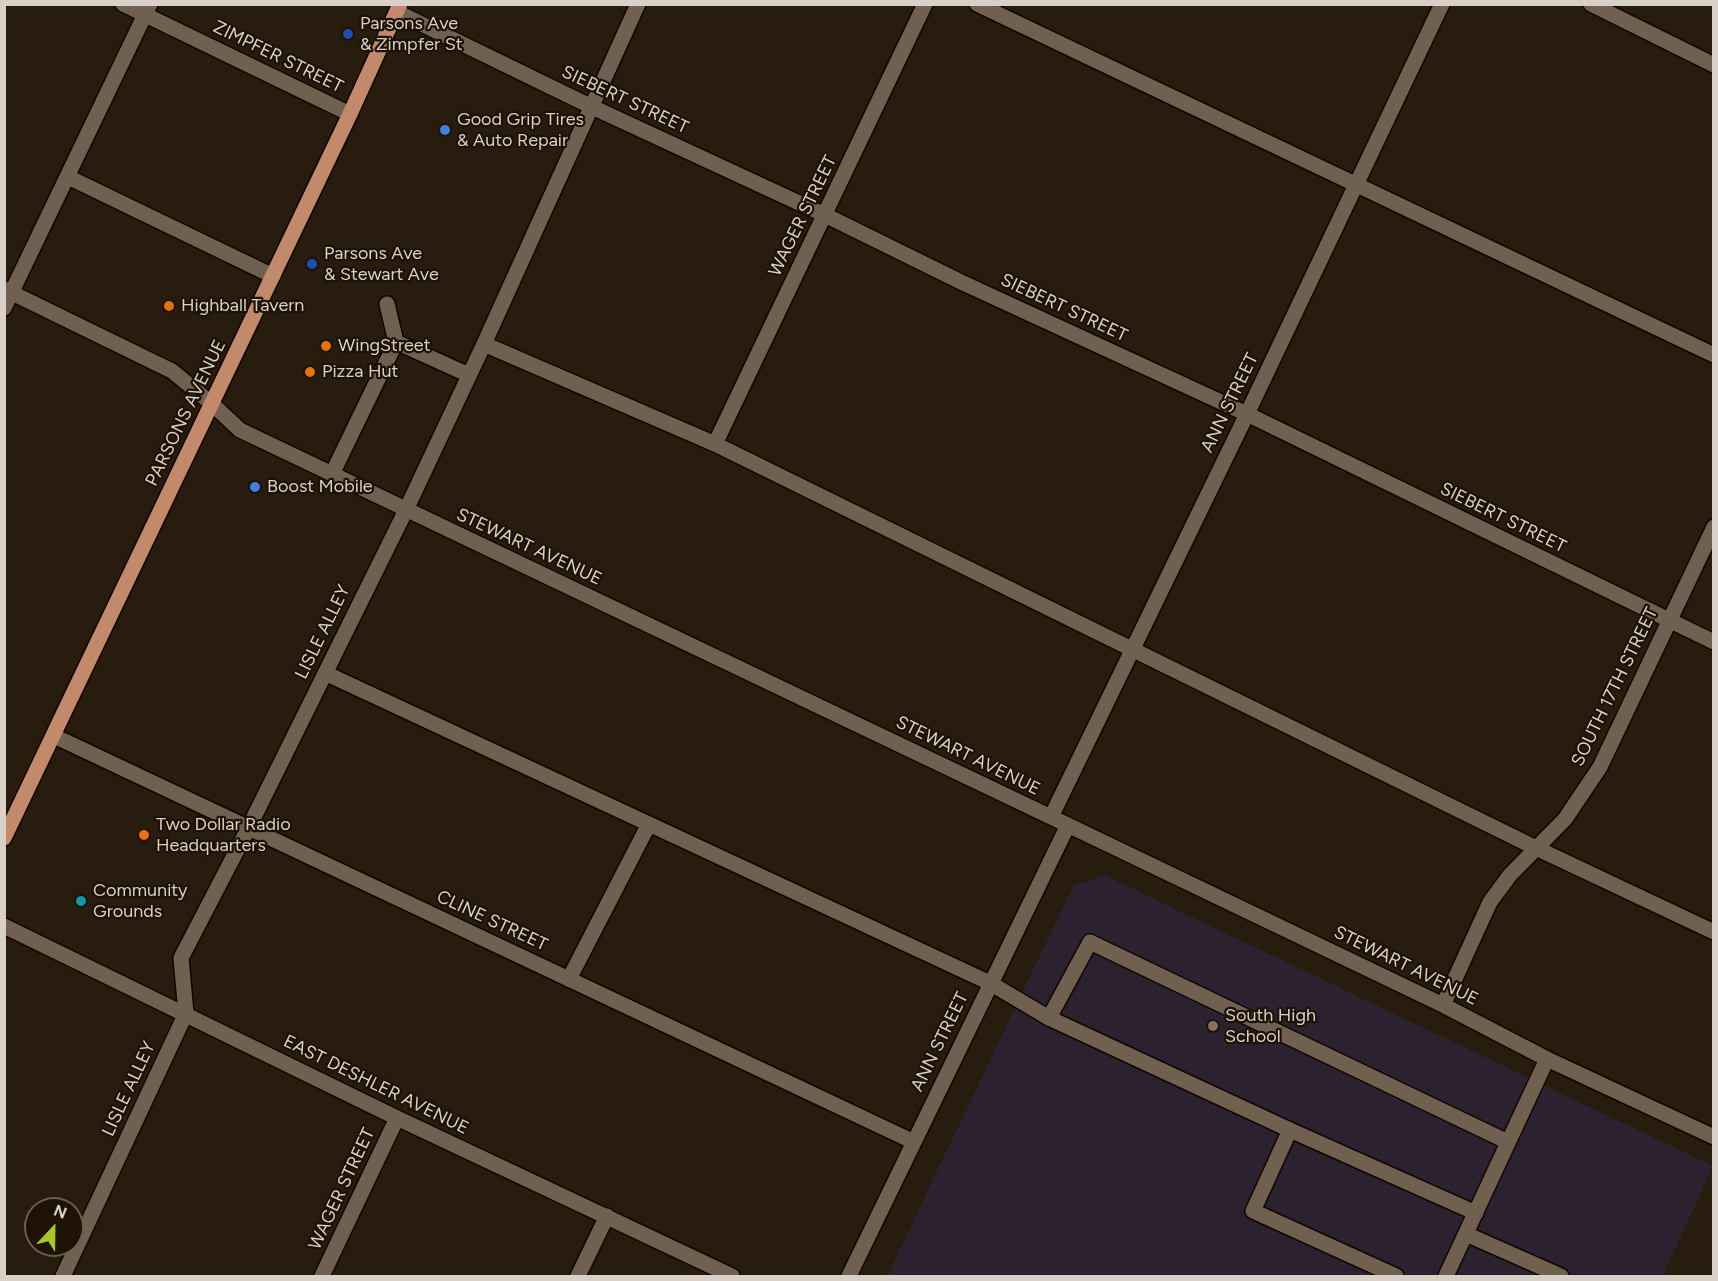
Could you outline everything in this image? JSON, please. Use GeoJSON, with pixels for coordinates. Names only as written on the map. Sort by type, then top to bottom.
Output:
{"type":"FeatureCollection","features":[{"type":"Feature","properties":{"kind":"main road","name":"PARSONS AVENUE"},"geometry":{"type":"LineString","coordinates":[[4,838],[399,8]]}},
{"type":"Feature","properties":{"kind":"street","name":"ZIMPFER STREET"},"geometry":{"type":"LineString","coordinates":[[123,4],[148,10],[350,114]]}},
{"type":"Feature","properties":{"kind":"street","name":"LISLE ALLEY"},"geometry":{"type":"LineString","coordinates":[[63,1276],[186,1013],[181,958],[249,827],[470,375],[638,4]]}},
{"type":"Feature","properties":{"kind":"street","name":"WAGER STREET"},"geometry":{"type":"LineString","coordinates":[[715,444],[925,4]]}},
{"type":"Feature","properties":{"kind":"street"},"geometry":{"type":"LineString","coordinates":[[977,4],[1713,355]]}},
{"type":"Feature","properties":{"kind":"street","name":"ANN STREET"},"geometry":{"type":"LineString","coordinates":[[1051,817],[1247,414],[1442,4]]}},
{"type":"Feature","properties":{"kind":"street"},"geometry":{"type":"LineString","coordinates":[[1591,4],[1713,64]]}},
{"type":"Feature","properties":{"kind":"street","name":"SIEBERT STREET"},"geometry":{"type":"LineString","coordinates":[[399,8],[590,106],[825,215],[961,282],[1247,414],[1713,642]]}},
{"type":"Feature","properties":{"kind":"street"},"geometry":{"type":"LineString","coordinates":[[4,308],[8,291],[68,177],[148,10]]}},
{"type":"Feature","properties":{"kind":"street"},"geometry":{"type":"LineString","coordinates":[[68,177],[273,276]]}},
{"type":"Feature","properties":{"kind":"street","name":"STEWART AVENUE"},"geometry":{"type":"LineString","coordinates":[[8,291],[172,371],[240,430],[1068,825],[1443,1005],[1547,1059],[1713,1137]]}},
{"type":"Feature","properties":{"kind":"street"},"geometry":{"type":"LineString","coordinates":[[332,474],[396,342],[387,304]]}},
{"type":"Feature","properties":{"kind":"street"},"geometry":{"type":"LineString","coordinates":[[396,342],[470,375]]}},
{"type":"Feature","properties":{"kind":"street"},"geometry":{"type":"LineString","coordinates":[[484,344],[715,444],[1536,848],[1713,932]]}},
{"type":"Feature","properties":{"kind":"street","name":"SOUTH 17TH STREET"},"geometry":{"type":"LineString","coordinates":[[1443,1005],[1490,902],[1510,875],[1565,819],[1600,767],[1713,527]]}},
{"type":"Feature","properties":{"kind":"street"},"geometry":{"type":"LineString","coordinates":[[325,673],[990,983],[1049,1018],[1476,1213]]}},
{"type":"Feature","properties":{"kind":"street","name":"CLINE STREET"},"geometry":{"type":"LineString","coordinates":[[54,736],[914,1142]]}},
{"type":"Feature","properties":{"kind":"street"},"geometry":{"type":"LineString","coordinates":[[569,978],[649,824]]}},
{"type":"Feature","properties":{"kind":"street","name":"ANN STREET"},"geometry":{"type":"LineString","coordinates":[[849,1276],[1068,825]]}},
{"type":"Feature","properties":{"kind":"street","name":"EAST DESHLER AVENUE"},"geometry":{"type":"LineString","coordinates":[[4,926],[397,1118],[732,1276]]}},
{"type":"Feature","properties":{"kind":"street"},"geometry":{"type":"LineString","coordinates":[[1049,1018],[1090,942],[1508,1142]]}},
{"type":"Feature","properties":{"kind":"street"},"geometry":{"type":"LineString","coordinates":[[1446,1276],[1547,1059]]}},
{"type":"Feature","properties":{"kind":"street","name":"WAGER STREET"},"geometry":{"type":"LineString","coordinates":[[322,1276],[397,1118]]}},
{"type":"Feature","properties":{"kind":"street"},"geometry":{"type":"LineString","coordinates":[[1290,1130],[1253,1211],[1396,1276]]}},
{"type":"Feature","properties":{"kind":"street"},"geometry":{"type":"LineString","coordinates":[[578,1276],[607,1216]]}},
{"type":"Feature","properties":{"kind":"street"},"geometry":{"type":"LineString","coordinates":[[1466,1234],[1561,1276]]}},
{"type":"Feature","properties":{"kind":"shaded area","name":"South High School"},"geometry":{"type":"Polygon","coordinates":[[[1104,875],[1713,1166],[1663,1276],[887,1276],[1073,886],[1104,875]]]}},
{"type":"Feature","properties":{"kind":"place","name":"Parsons Ave & Zimpfer St"},"geometry":{"type":"Point","coordinates":[348,34]}},
{"type":"Feature","properties":{"kind":"place","name":"Good Grip Tires & Auto Repair"},"geometry":{"type":"Point","coordinates":[445,130]}},
{"type":"Feature","properties":{"kind":"place","name":"Parsons Ave & Stewart Ave"},"geometry":{"type":"Point","coordinates":[312,264]}},
{"type":"Feature","properties":{"kind":"place","name":"Highball Tavern"},"geometry":{"type":"Point","coordinates":[169,306]}},
{"type":"Feature","properties":{"kind":"place","name":"WingStreet"},"geometry":{"type":"Point","coordinates":[326,346]}},
{"type":"Feature","properties":{"kind":"place","name":"Pizza Hut"},"geometry":{"type":"Point","coordinates":[310,372]}},
{"type":"Feature","properties":{"kind":"place","name":"Boost Mobile"},"geometry":{"type":"Point","coordinates":[255,487]}},
{"type":"Feature","properties":{"kind":"place","name":"Two Dollar Radio Headquarters"},"geometry":{"type":"Point","coordinates":[144,835]}},
{"type":"Feature","properties":{"kind":"place","name":"Community Grounds"},"geometry":{"type":"Point","coordinates":[81,901]}},
{"type":"Feature","properties":{"kind":"place","name":"South High School"},"geometry":{"type":"Point","coordinates":[1213,1026]}}]}
